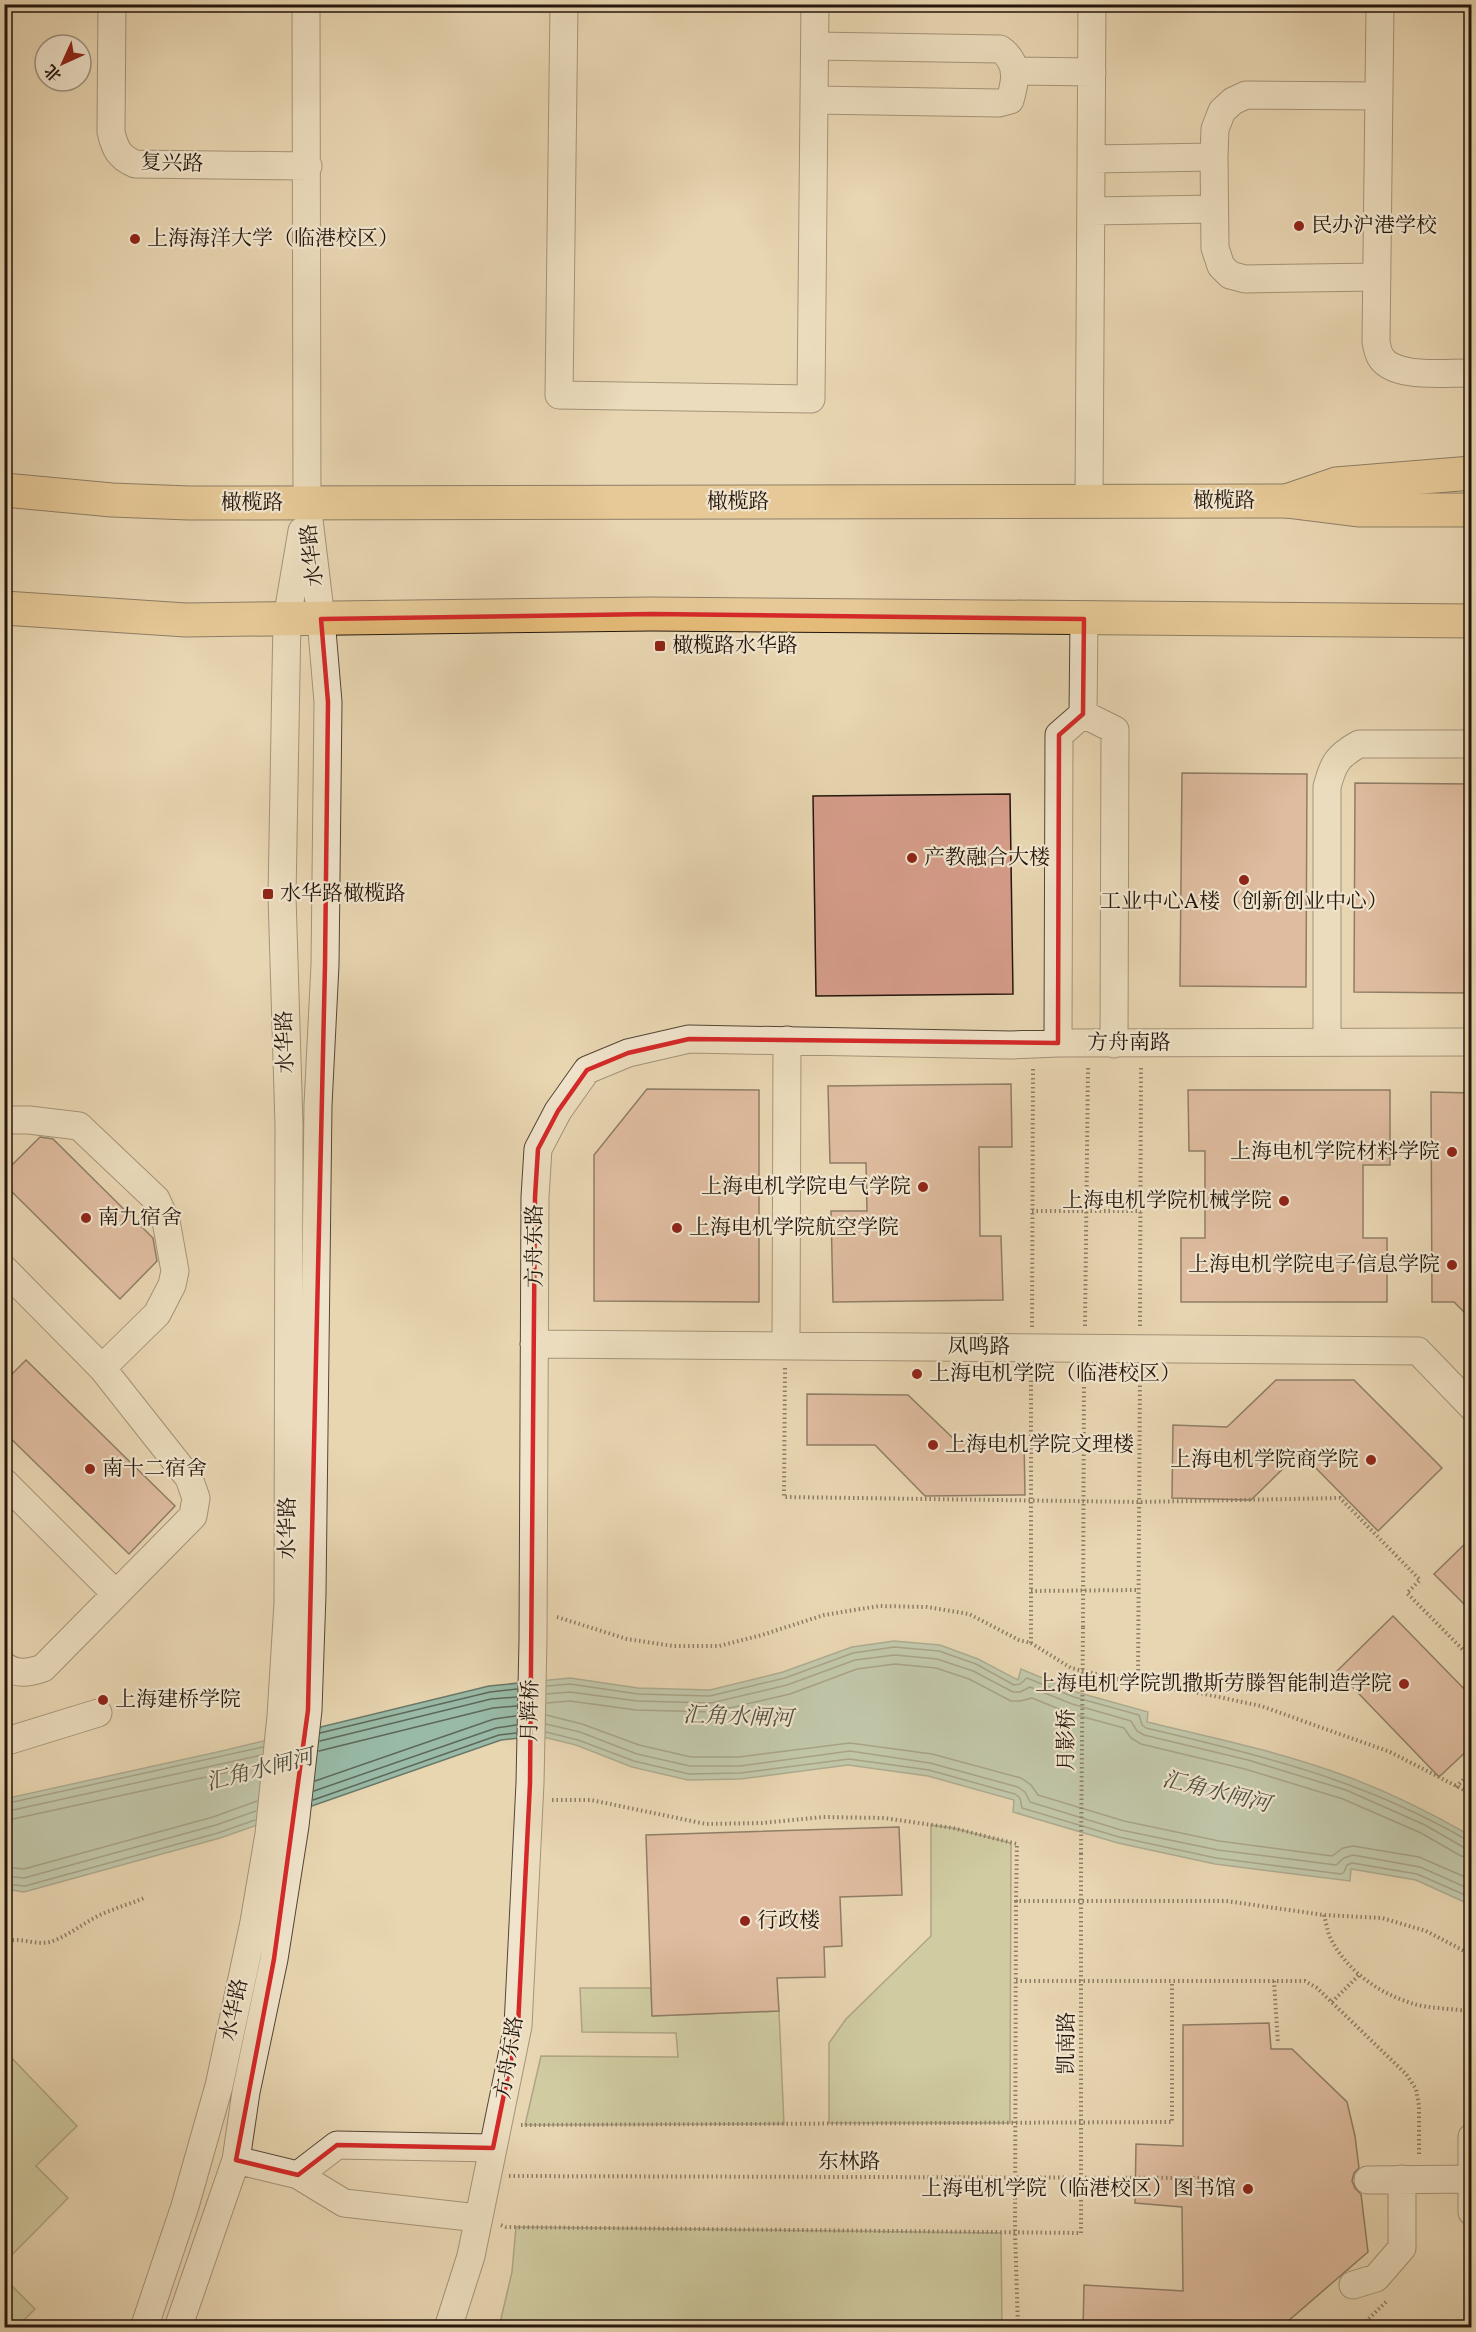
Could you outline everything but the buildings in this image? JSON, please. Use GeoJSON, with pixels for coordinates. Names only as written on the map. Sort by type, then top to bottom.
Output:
{"type":"FeatureCollection","features":[{"type":"Feature","properties":{"kind":"main road"},"geometry":{"type":"LineString","coordinates":[[1286,501],[1336,484],[1472,474]]}},
{"type":"Feature","properties":{"kind":"main road","name":"橄榄路"},"geometry":{"type":"LineString","coordinates":[[4,490],[112,500],[178,503],[1286,501],[1358,510],[1472,510]]}},
{"type":"Feature","properties":{"kind":"main road"},"geometry":{"type":"LineString","coordinates":[[4,592],[81,612]]}},
{"type":"Feature","properties":{"kind":"main road"},"geometry":{"type":"LineString","coordinates":[[4,608],[186,620],[652,614],[1472,621]]}},
{"type":"Feature","properties":{"kind":"street"},"geometry":{"type":"LineString","coordinates":[[306,4],[307,503]]}},
{"type":"Feature","properties":{"kind":"street"},"geometry":{"type":"LineString","coordinates":[[564,4],[559,395],[812,399],[815,4]]}},
{"type":"Feature","properties":{"kind":"street"},"geometry":{"type":"LineString","coordinates":[[1089,501],[1092,4]]}},
{"type":"Feature","properties":{"kind":"street"},"geometry":{"type":"LineString","coordinates":[[1380,4],[1376,342],[1380,356],[1388,366],[1400,372],[1472,373]]}},
{"type":"Feature","properties":{"kind":"street","name":"复兴路"},"geometry":{"type":"LineString","coordinates":[[112,5],[111,132],[115,150],[123,159],[135,165],[308,166]]}},
{"type":"Feature","properties":{"kind":"street"},"geometry":{"type":"LineString","coordinates":[[814,46],[1000,49],[1009,55],[1014,64],[1014,88],[1010,100],[999,104],[814,100]]}},
{"type":"Feature","properties":{"kind":"street"},"geometry":{"type":"LineString","coordinates":[[1014,71],[1092,72]]}},
{"type":"Feature","properties":{"kind":"street"},"geometry":{"type":"LineString","coordinates":[[1377,277],[1245,279],[1230,275],[1221,266],[1215,248],[1214,157],[1215,129],[1222,111],[1233,101],[1246,96],[1379,96]]}},
{"type":"Feature","properties":{"kind":"street"},"geometry":{"type":"LineString","coordinates":[[1092,159],[1214,157]]}},
{"type":"Feature","properties":{"kind":"street"},"geometry":{"type":"LineString","coordinates":[[1091,211],[1214,209]]}},
{"type":"Feature","properties":{"kind":"street","name":"水华路"},"geometry":{"type":"LineString","coordinates":[[178,2328],[236,2160],[246,2092],[274,1959],[295,1826],[308,1710],[318,1106],[325,953],[327,702],[321,619],[307,503]]}},
{"type":"Feature","properties":{"kind":"street","name":"水华路"},"geometry":{"type":"LineString","coordinates":[[144,2328],[185,2206],[219,2086],[254,1922],[269,1834],[281,1716],[288,1604],[289,1125],[282,896],[287,619],[307,503]]}},
{"type":"Feature","properties":{"kind":"street"},"geometry":{"type":"LineString","coordinates":[[1058,1043],[1059,735],[1083,714],[1084,619]]}},
{"type":"Feature","properties":{"kind":"street"},"geometry":{"type":"LineString","coordinates":[[1083,714],[1115,730],[1114,1044]]}},
{"type":"Feature","properties":{"kind":"street"},"geometry":{"type":"LineString","coordinates":[[1327,1042],[1327,787],[1332,766],[1345,752],[1359,744],[1472,744]]}},
{"type":"Feature","properties":{"kind":"street","name":"方舟东路"},"geometry":{"type":"LineString","coordinates":[[533,1640],[535,1197],[538,1149],[558,1111],[587,1070],[628,1053],[688,1039],[787,1040]]}},
{"type":"Feature","properties":{"kind":"street"},"geometry":{"type":"LineString","coordinates":[[786,1346],[787,1040]]}},
{"type":"Feature","properties":{"kind":"street","name":"方舟南路"},"geometry":{"type":"LineString","coordinates":[[787,1040],[1011,1045],[1472,1042]]}},
{"type":"Feature","properties":{"kind":"street"},"geometry":{"type":"LineString","coordinates":[[4,1120],[48,1121],[79,1126],[156,1199],[166,1221],[175,1271],[172,1285],[157,1314],[102,1368]]}},
{"type":"Feature","properties":{"kind":"street"},"geometry":{"type":"LineString","coordinates":[[4,1666],[27,1673],[43,1668],[193,1516],[196,1498],[189,1478],[102,1368],[7,1278]]}},
{"type":"Feature","properties":{"kind":"street","name":"凤鸣路"},"geometry":{"type":"LineString","coordinates":[[534,1344],[1418,1351],[1472,1407]]}},
{"type":"Feature","properties":{"kind":"street"},"geometry":{"type":"LineString","coordinates":[[4,1482],[116,1594]]}},
{"type":"Feature","properties":{"kind":"street","name":"月辉桥"},"geometry":{"type":"LineString","coordinates":[[529,1792],[533,1640]]}},
{"type":"Feature","properties":{"kind":"street"},"geometry":{"type":"LineString","coordinates":[[4,1742],[98,1713]]}},
{"type":"Feature","properties":{"kind":"street","name":"方舟东路"},"geometry":{"type":"LineString","coordinates":[[448,2328],[471,2256],[518,2026],[529,1792]]}},
{"type":"Feature","properties":{"kind":"street"},"geometry":{"type":"LineString","coordinates":[[298,2175],[337,2145],[496,2137]]}},
{"type":"Feature","properties":{"kind":"street"},"geometry":{"type":"LineString","coordinates":[[1472,2137],[1472,2212]]}},
{"type":"Feature","properties":{"kind":"street"},"geometry":{"type":"LineString","coordinates":[[236,2160],[298,2175],[344,2203],[478,2218]]}},
{"type":"Feature","properties":{"kind":"street"},"geometry":{"type":"LineString","coordinates":[[1368,2180],[1471,2179]]}},
{"type":"Feature","properties":{"kind":"street"},"geometry":{"type":"LineString","coordinates":[[1353,2285],[1376,2278],[1402,2248],[1411,2180]]}},
{"type":"Feature","properties":{"kind":"path"},"geometry":{"type":"LineString","coordinates":[[1032,1211],[1141,1211]]}},
{"type":"Feature","properties":{"kind":"path"},"geometry":{"type":"LineString","coordinates":[[786,1346],[784,1497],[1139,1502],[1340,1498],[1420,1580],[1407,1593],[1472,1659]]}},
{"type":"Feature","properties":{"kind":"path"},"geometry":{"type":"LineString","coordinates":[[1031,1590],[1138,1590]]}},
{"type":"Feature","properties":{"kind":"path"},"geometry":{"type":"LineString","coordinates":[[533,1610],[627,1639],[685,1646],[719,1646],[824,1615],[879,1606],[927,1607],[969,1614],[1019,1640],[1031,1642],[1071,1668],[1138,1684],[1200,1693],[1261,1706],[1390,1752],[1472,1794]]}},
{"type":"Feature","properties":{"kind":"path","name":"月影桥"},"geometry":{"type":"LineString","coordinates":[[1082,1854],[1083,1627]]}},
{"type":"Feature","properties":{"kind":"path"},"geometry":{"type":"LineString","coordinates":[[1456,1786],[1472,1771]]}},
{"type":"Feature","properties":{"kind":"path"},"geometry":{"type":"LineString","coordinates":[[529,1792],[591,1800],[706,1824],[762,1823],[823,1817],[884,1818],[953,1828],[1017,1844],[1015,2232],[1018,2328]]}},
{"type":"Feature","properties":{"kind":"path","name":"凯南路"},"geometry":{"type":"LineString","coordinates":[[1015,2232],[1081,2233],[1082,1854]]}},
{"type":"Feature","properties":{"kind":"path"},"geometry":{"type":"LineString","coordinates":[[4,1943],[14,1939],[38,1943],[50,1942],[74,1932],[99,1915],[146,1897]]}},
{"type":"Feature","properties":{"kind":"path"},"geometry":{"type":"LineString","coordinates":[[1016,1901],[1226,1901],[1324,1914],[1382,1918],[1426,1931],[1472,1955]]}},
{"type":"Feature","properties":{"kind":"path"},"geometry":{"type":"LineString","coordinates":[[1324,1914],[1329,1935],[1340,1953],[1359,1975],[1384,1991],[1413,2004],[1472,2012]]}},
{"type":"Feature","properties":{"kind":"path"},"geometry":{"type":"LineString","coordinates":[[1332,2002],[1359,1975]]}},
{"type":"Feature","properties":{"kind":"path"},"geometry":{"type":"LineString","coordinates":[[1016,1981],[1305,1981],[1317,1988],[1332,2002],[1406,2074],[1416,2089],[1419,2106],[1411,2180]]}},
{"type":"Feature","properties":{"kind":"path"},"geometry":{"type":"LineString","coordinates":[[496,2137],[1015,2122],[1172,2122],[1172,1981]]}},
{"type":"Feature","properties":{"kind":"path"},"geometry":{"type":"LineString","coordinates":[[1274,1981],[1278,2044]]}},
{"type":"Feature","properties":{"kind":"path","name":"东林路"},"geometry":{"type":"LineString","coordinates":[[487,2176],[1210,2178]]}},
{"type":"Feature","properties":{"kind":"path"},"geometry":{"type":"LineString","coordinates":[[478,2218],[506,2227],[1015,2232]]}},
{"type":"Feature","properties":{"kind":"path"},"geometry":{"type":"LineString","coordinates":[[1359,2328],[1391,2297]]}},
{"type":"Feature","properties":{"kind":"highlighted area"},"geometry":{"type":"Polygon","coordinates":[[[652,614],[1084,619],[1083,714],[1059,735],[1058,1043],[689,1039],[628,1053],[587,1070],[558,1111],[538,1149],[535,1197],[530,1783],[518,2026],[493,2148],[337,2145],[298,2175],[236,2160],[274,1959],[308,1710],[325,965],[328,702],[321,619],[652,614]]]}},
{"type":"Feature","properties":{"kind":"shaded area"},"geometry":{"type":"Polygon","coordinates":[[[931,1825],[953,1828],[1011,1843],[1010,2123],[829,2123],[829,2043],[846,2019],[931,1936],[931,1825]]]}},
{"type":"Feature","properties":{"kind":"shaded area"},"geometry":{"type":"Polygon","coordinates":[[[580,1988],[651,1988],[653,2016],[779,2011],[784,2124],[525,2125],[541,2056],[678,2057],[676,2033],[582,2032],[580,1988]]]}},
{"type":"Feature","properties":{"kind":"shaded area"},"geometry":{"type":"Polygon","coordinates":[[[5,2051],[77,2126],[36,2166],[68,2198],[5,2262],[5,2051]]]}},
{"type":"Feature","properties":{"kind":"shaded area"},"geometry":{"type":"Polygon","coordinates":[[[516,2227],[1001,2233],[1002,2327],[499,2327],[512,2272],[516,2227]]]}},
{"type":"Feature","properties":{"kind":"shaded area"},"geometry":{"type":"Polygon","coordinates":[[[4,2278],[35,2309],[17,2327],[5,2327],[4,2278]]]}},
{"type":"Feature","properties":{"kind":"water","name":"汇角水闸河"},"geometry":{"type":"Polygon","coordinates":[[[894,1641],[940,1645],[978,1659],[1018,1680],[1021,1669],[1076,1692],[1148,1712],[1147,1722],[1301,1761],[1351,1778],[1397,1798],[1471,1836],[1471,1905],[1416,1880],[1351,1869],[1350,1881],[1215,1864],[1118,1843],[1013,1812],[1014,1800],[928,1776],[848,1765],[740,1779],[688,1780],[632,1767],[576,1745],[539,1736],[501,1740],[220,1838],[24,1892],[5,1889],[4,1799],[222,1751],[489,1686],[570,1678],[638,1688],[710,1690],[783,1672],[852,1647],[894,1641]]]}},
{"type":"Feature","properties":{"kind":"place","name":"民办沪港学校"},"geometry":{"type":"Point","coordinates":[1299,226]}},
{"type":"Feature","properties":{"kind":"place","name":"上海海洋大学（临港校区）"},"geometry":{"type":"Point","coordinates":[135,239]}},
{"type":"Feature","properties":{"kind":"place","name":"橄榄路水华路"},"geometry":{"type":"Point","coordinates":[660,646]}},
{"type":"Feature","properties":{"kind":"place","name":"产教融合大楼"},"geometry":{"type":"Point","coordinates":[912,858]}},
{"type":"Feature","properties":{"kind":"place","name":"工业中心A楼（创新创业中心）"},"geometry":{"type":"Point","coordinates":[1244,880]}},
{"type":"Feature","properties":{"kind":"place","name":"水华路橄榄路"},"geometry":{"type":"Point","coordinates":[268,894]}},
{"type":"Feature","properties":{"kind":"place","name":"上海电机学院材料学院"},"geometry":{"type":"Point","coordinates":[1452,1152]}},
{"type":"Feature","properties":{"kind":"place","name":"上海电机学院电气学院"},"geometry":{"type":"Point","coordinates":[923,1187]}},
{"type":"Feature","properties":{"kind":"place","name":"上海电机学院机械学院"},"geometry":{"type":"Point","coordinates":[1284,1201]}},
{"type":"Feature","properties":{"kind":"place","name":"南九宿舍"},"geometry":{"type":"Point","coordinates":[86,1218]}},
{"type":"Feature","properties":{"kind":"place","name":"上海电机学院航空学院"},"geometry":{"type":"Point","coordinates":[677,1228]}},
{"type":"Feature","properties":{"kind":"place","name":"上海电机学院电子信息学院"},"geometry":{"type":"Point","coordinates":[1452,1265]}},
{"type":"Feature","properties":{"kind":"place","name":"上海电机学院（临港校区）"},"geometry":{"type":"Point","coordinates":[917,1374]}},
{"type":"Feature","properties":{"kind":"place","name":"上海电机学院文理楼"},"geometry":{"type":"Point","coordinates":[933,1445]}},
{"type":"Feature","properties":{"kind":"place","name":"上海电机学院商学院"},"geometry":{"type":"Point","coordinates":[1371,1460]}},
{"type":"Feature","properties":{"kind":"place","name":"南十二宿舍"},"geometry":{"type":"Point","coordinates":[90,1469]}},
{"type":"Feature","properties":{"kind":"place","name":"上海电机学院凯撒斯劳滕智能制造学院"},"geometry":{"type":"Point","coordinates":[1404,1684]}},
{"type":"Feature","properties":{"kind":"place","name":"上海建桥学院"},"geometry":{"type":"Point","coordinates":[103,1700]}},
{"type":"Feature","properties":{"kind":"place","name":"行政楼"},"geometry":{"type":"Point","coordinates":[745,1921]}},
{"type":"Feature","properties":{"kind":"place","name":"上海电机学院（临港校区）图书馆"},"geometry":{"type":"Point","coordinates":[1248,2189]}}]}
